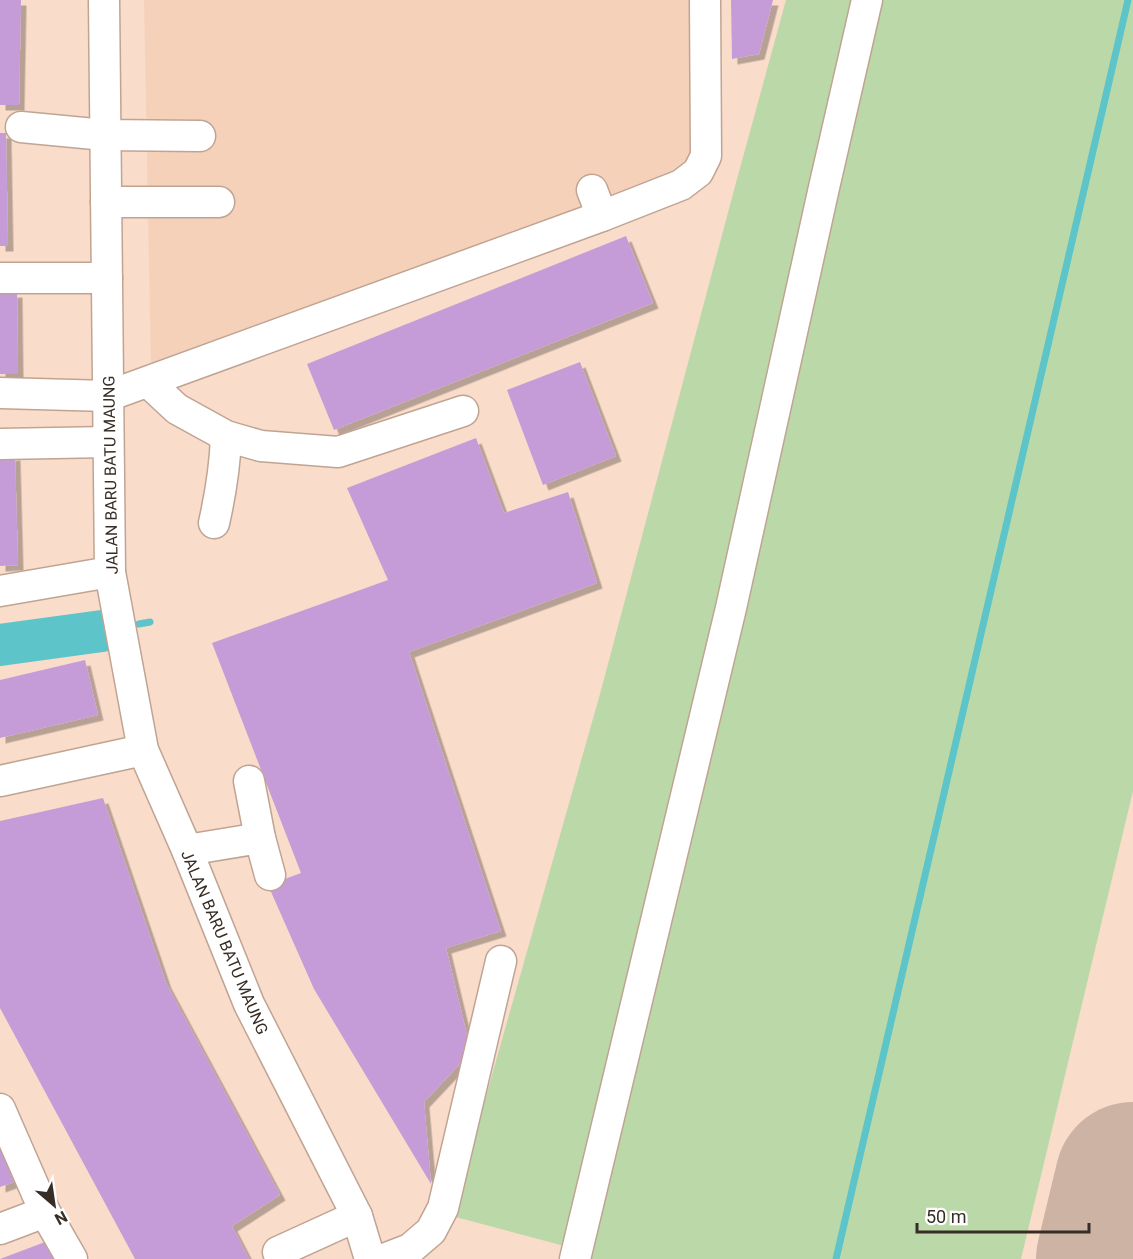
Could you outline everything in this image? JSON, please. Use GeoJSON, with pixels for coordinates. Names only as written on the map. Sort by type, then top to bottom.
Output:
{"type":"FeatureCollection","features":[{"type":"Feature","properties":{"kind":"street","name":"JALAN BARU BATU MAUNG"},"geometry":{"type":"LineString","coordinates":[[104,0],[110,572],[143,750],[187,850],[249,1004],[357,1216],[370,1259]]}},
{"type":"Feature","properties":{"kind":"street"},"geometry":{"type":"LineString","coordinates":[[0,393],[108,396],[597,203],[681,185],[698,172],[706,156],[705,0]]}},
{"type":"Feature","properties":{"kind":"street"},"geometry":{"type":"LineString","coordinates":[[575,1259],[731,608],[867,0]]}},
{"type":"Feature","properties":{"kind":"street"},"geometry":{"type":"LineString","coordinates":[[21,127],[105,135],[200,136]]}},
{"type":"Feature","properties":{"kind":"street"},"geometry":{"type":"LineString","coordinates":[[106,202],[219,202]]}},
{"type":"Feature","properties":{"kind":"street"},"geometry":{"type":"LineString","coordinates":[[0,278],[107,278]]}},
{"type":"Feature","properties":{"kind":"street"},"geometry":{"type":"LineString","coordinates":[[148,382],[177,409],[226,436],[261,446],[338,452],[463,411]]}},
{"type":"Feature","properties":{"kind":"street"},"geometry":{"type":"LineString","coordinates":[[214,523],[224,472],[226,436]]}},
{"type":"Feature","properties":{"kind":"street"},"geometry":{"type":"LineString","coordinates":[[0,444],[108,442]]}},
{"type":"Feature","properties":{"kind":"street"},"geometry":{"type":"LineString","coordinates":[[0,591],[110,572]]}},
{"type":"Feature","properties":{"kind":"street"},"geometry":{"type":"LineString","coordinates":[[0,782],[143,750]]}},
{"type":"Feature","properties":{"kind":"street"},"geometry":{"type":"LineString","coordinates":[[249,781],[270,875]]}},
{"type":"Feature","properties":{"kind":"street"},"geometry":{"type":"LineString","coordinates":[[187,850],[260,838]]}},
{"type":"Feature","properties":{"kind":"street"},"geometry":{"type":"LineString","coordinates":[[384,1259],[410,1249],[431,1231],[443,1208],[501,961]]}},
{"type":"Feature","properties":{"kind":"street"},"geometry":{"type":"LineString","coordinates":[[0,1109],[45,1212],[72,1259]]}},
{"type":"Feature","properties":{"kind":"street"},"geometry":{"type":"LineString","coordinates":[[0,1229],[45,1212]]}},
{"type":"Feature","properties":{"kind":"street"},"geometry":{"type":"LineString","coordinates":[[278,1252],[357,1216]]}},
{"type":"Feature","properties":{"kind":"shaded area"},"geometry":{"type":"Polygon","coordinates":[[[144,0],[690,0],[690,173],[151,370],[144,0]]]}},
{"type":"Feature","properties":{"kind":"green space"},"geometry":{"type":"Polygon","coordinates":[[[786,0],[1133,0],[1133,791],[1021,1259],[586,1259],[587,1252],[452,1216],[600,694],[786,0]]]}},
{"type":"Feature","properties":{"kind":"building"},"geometry":{"type":"Polygon","coordinates":[[[0,0],[21,0],[19,105],[0,105],[0,0]]]}},
{"type":"Feature","properties":{"kind":"building"},"geometry":{"type":"Polygon","coordinates":[[[731,0],[773,0],[759,54],[732,59],[731,0]]]}},
{"type":"Feature","properties":{"kind":"building"},"geometry":{"type":"Polygon","coordinates":[[[0,133],[6,133],[8,246],[0,246],[0,133]]]}},
{"type":"Feature","properties":{"kind":"building"},"geometry":{"type":"Polygon","coordinates":[[[626,236],[653,303],[334,430],[307,364],[626,236]]]}},
{"type":"Feature","properties":{"kind":"building"},"geometry":{"type":"Polygon","coordinates":[[[17,292],[18,374],[0,374],[0,293],[17,292]]]}},
{"type":"Feature","properties":{"kind":"building"},"geometry":{"type":"Polygon","coordinates":[[[580,362],[616,456],[543,485],[507,390],[580,362]]]}},
{"type":"Feature","properties":{"kind":"building"},"geometry":{"type":"Polygon","coordinates":[[[476,438],[504,513],[568,492],[597,583],[409,652],[501,931],[446,948],[471,1052],[424,1102],[431,1184],[314,989],[268,885],[301,873],[212,643],[388,580],[347,488],[476,438]]]}},
{"type":"Feature","properties":{"kind":"building"},"geometry":{"type":"Polygon","coordinates":[[[15,455],[18,565],[0,566],[0,456],[15,455]]]}},
{"type":"Feature","properties":{"kind":"building"},"geometry":{"type":"Polygon","coordinates":[[[85,660],[98,715],[0,738],[0,680],[85,660]]]}},
{"type":"Feature","properties":{"kind":"building"},"geometry":{"type":"Polygon","coordinates":[[[103,798],[166,983],[280,1195],[232,1226],[249,1259],[135,1259],[0,1008],[0,821],[103,798]]]}},
{"type":"Feature","properties":{"kind":"building"},"geometry":{"type":"Polygon","coordinates":[[[0,1148],[14,1182],[0,1187],[0,1148]]]}},
{"type":"Feature","properties":{"kind":"building"},"geometry":{"type":"Polygon","coordinates":[[[53,1239],[66,1259],[0,1259],[53,1239]]]}},
{"type":"Feature","properties":{"kind":"waterway"},"geometry":{"type":"LineString","coordinates":[[836,1259],[1128,0]]}},
{"type":"Feature","properties":{"kind":"waterway"},"geometry":{"type":"LineString","coordinates":[[139,624],[150,622]]}},
{"type":"Feature","properties":{"kind":"waterway"},"geometry":{"type":"LineString","coordinates":[[0,645],[102,631]]}},
{"type":"Feature","properties":{"kind":"runway"},"geometry":{"type":"LineString","coordinates":[[1114,1259],[1133,1180]]}}]}
